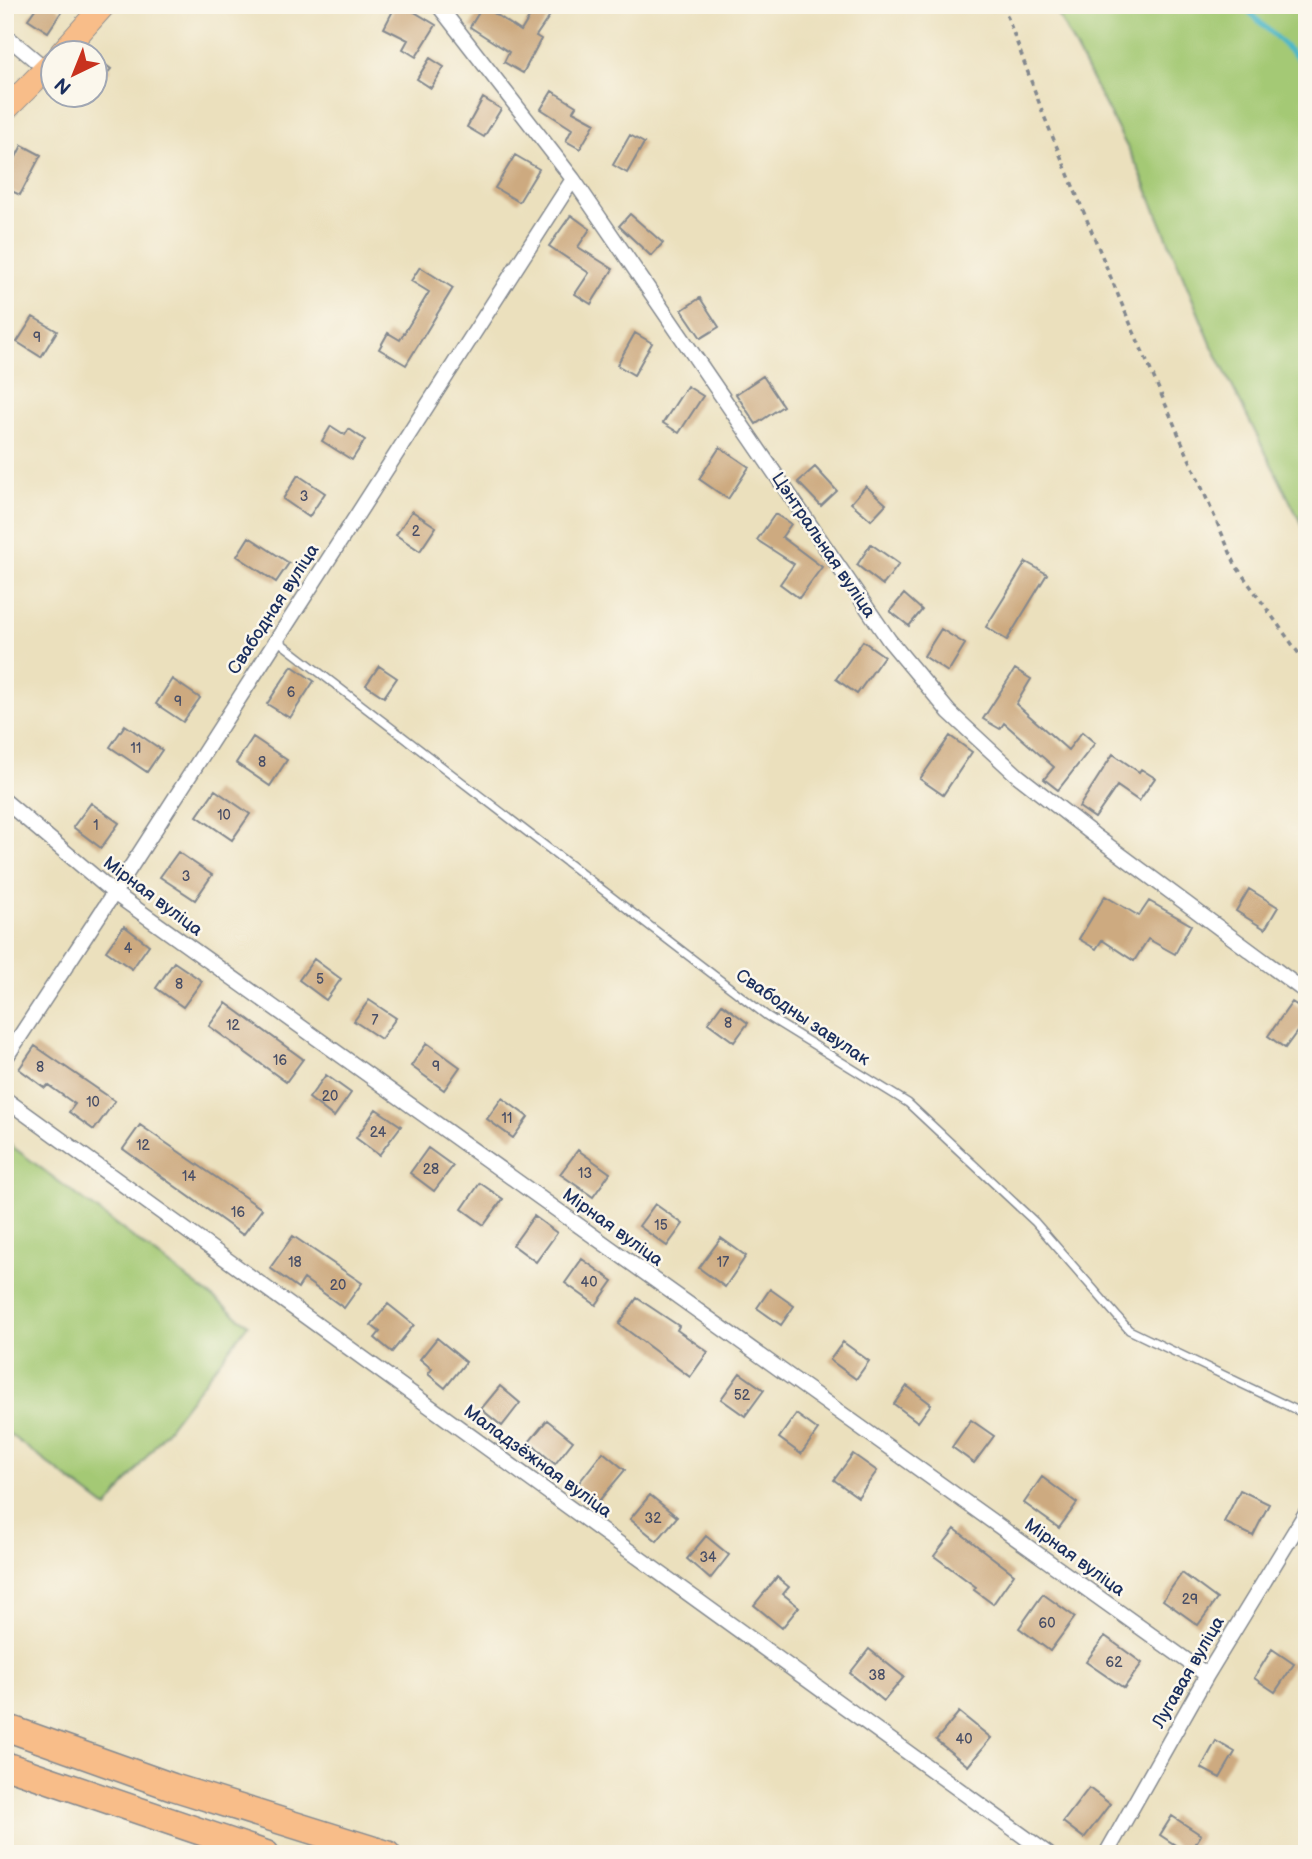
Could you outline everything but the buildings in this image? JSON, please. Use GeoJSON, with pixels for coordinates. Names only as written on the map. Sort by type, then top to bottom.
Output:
{"type":"FeatureCollection","features":[{"type":"Feature","properties":{"kind":"highway"},"geometry":{"type":"LineString","coordinates":[[5,1727],[173,1787],[387,1854]]}},
{"type":"Feature","properties":{"kind":"highway"},"geometry":{"type":"LineString","coordinates":[[5,1765],[266,1854]]}},
{"type":"Feature","properties":{"kind":"highway"},"geometry":{"type":"LineString","coordinates":[[5,1779],[72,1789]]}},
{"type":"Feature","properties":{"kind":"main road"},"geometry":{"type":"LineString","coordinates":[[75,38],[104,5]]}},
{"type":"Feature","properties":{"kind":"main road"},"geometry":{"type":"LineString","coordinates":[[5,110],[38,78]]}},
{"type":"Feature","properties":{"kind":"street","name":"Цэнтральная вуліца"},"geometry":{"type":"LineString","coordinates":[[438,5],[573,179],[889,640],[949,712],[1017,775],[1307,993]]}},
{"type":"Feature","properties":{"kind":"street"},"geometry":{"type":"LineString","coordinates":[[5,35],[38,58]]}},
{"type":"Feature","properties":{"kind":"street","name":"Свабодная вуліца"},"geometry":{"type":"LineString","coordinates":[[5,1059],[114,894],[573,179]]}},
{"type":"Feature","properties":{"kind":"street","name":"Мірная вуліца"},"geometry":{"type":"LineString","coordinates":[[5,801],[114,894],[1206,1675]]}},
{"type":"Feature","properties":{"kind":"street","name":"Маладзёжная вуліца"},"geometry":{"type":"LineString","coordinates":[[5,1099],[1048,1854]]}},
{"type":"Feature","properties":{"kind":"street","name":"Лугавая вуліца"},"geometry":{"type":"LineString","coordinates":[[1106,1854],[1206,1675],[1307,1511]]}},
{"type":"Feature","properties":{"kind":"lane","name":"Свабодны завулак"},"geometry":{"type":"LineString","coordinates":[[277,639],[767,1016],[908,1103],[1035,1222],[1129,1330],[1307,1415]]}},
{"type":"Feature","properties":{"kind":"path"},"geometry":{"type":"LineString","coordinates":[[1003,5],[1049,129],[1236,566],[1307,665]]}},
{"type":"Feature","properties":{"kind":"green space"},"geometry":{"type":"Polygon","coordinates":[[[1053,5],[1307,5],[1307,535],[1212,346],[1139,170],[1053,5]]]}},
{"type":"Feature","properties":{"kind":"green space"},"geometry":{"type":"Polygon","coordinates":[[[5,1141],[248,1324],[107,1508],[5,1431],[5,1141]]]}},
{"type":"Feature","properties":{"kind":"waterway"},"geometry":{"type":"LineString","coordinates":[[1242,5],[1307,67]]}}]}
